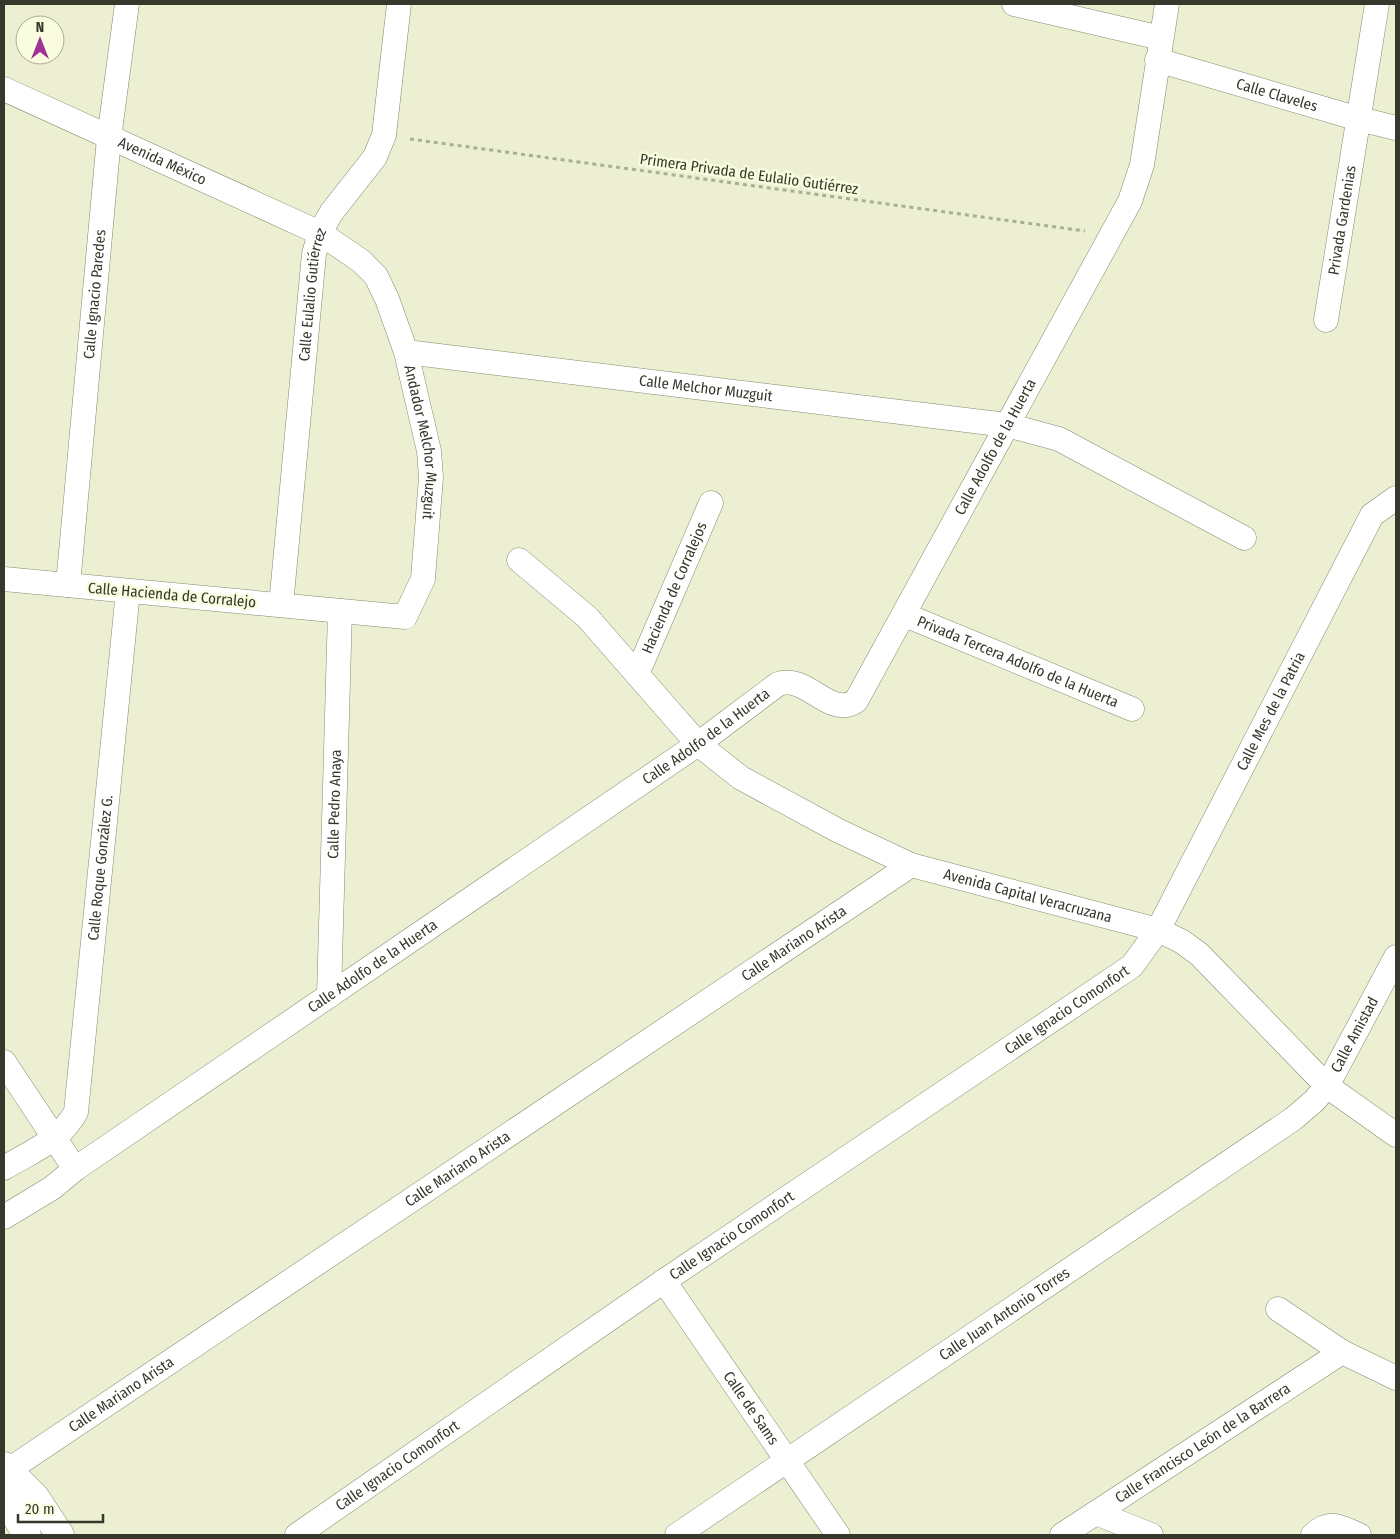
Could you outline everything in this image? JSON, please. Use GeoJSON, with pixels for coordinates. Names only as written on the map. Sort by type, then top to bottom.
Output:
{"type":"FeatureCollection","features":[{"type":"Feature","properties":{"kind":"main road"},"geometry":{"type":"LineString","coordinates":[[5,1476],[27,1535]]}},
{"type":"Feature","properties":{"kind":"main road"},"geometry":{"type":"LineString","coordinates":[[5,1476],[35,1497],[60,1535]]}},
{"type":"Feature","properties":{"kind":"street","name":"Calle Ignacio Paredes"},"geometry":{"type":"LineString","coordinates":[[68,585],[109,138],[128,4]]}},
{"type":"Feature","properties":{"kind":"street","name":"Calle Eulalio Gutiérrez"},"geometry":{"type":"LineString","coordinates":[[281,605],[314,254],[320,233],[331,213],[375,157],[384,135],[399,4]]}},
{"type":"Feature","properties":{"kind":"street","name":"Calle Claveles"},"geometry":{"type":"LineString","coordinates":[[1014,4],[1159,49],[1359,119],[1396,128]]}},
{"type":"Feature","properties":{"kind":"street","name":"Calle Adolfo de la Huerta"},"geometry":{"type":"LineString","coordinates":[[4,1217],[52,1188],[75,1169],[698,744],[778,684],[787,681],[798,683],[837,706],[848,707],[856,701],[905,615],[1130,201],[1142,165],[1167,4]]}},
{"type":"Feature","properties":{"kind":"street","name":"Privada Gardenias"},"geometry":{"type":"LineString","coordinates":[[1326,320],[1378,4]]}},
{"type":"Feature","properties":{"kind":"street","name":"Avenida México"},"geometry":{"type":"LineString","coordinates":[[4,89],[320,233]]}},
{"type":"Feature","properties":{"kind":"street","name":"Andador Melchor Muzguit"},"geometry":{"type":"LineString","coordinates":[[320,233],[361,261],[376,276],[387,299],[406,352],[429,451],[431,477],[423,580],[405,617],[340,611]]}},
{"type":"Feature","properties":{"kind":"street","name":"Calle Melchor Muzguit"},"geometry":{"type":"LineString","coordinates":[[406,352],[1007,425],[1059,439],[1244,538]]}},
{"type":"Feature","properties":{"kind":"street","name":"Calle Mes de la Patria"},"geometry":{"type":"LineString","coordinates":[[1158,930],[1372,515],[1395,501]]}},
{"type":"Feature","properties":{"kind":"street","name":"Hacienda de Corralejos"},"geometry":{"type":"LineString","coordinates":[[637,674],[711,503]]}},
{"type":"Feature","properties":{"kind":"street","name":"Hacienda de Corralejos"},"geometry":{"type":"LineString","coordinates":[[519,560],[587,617],[698,744]]}},
{"type":"Feature","properties":{"kind":"street","name":"Calle Hacienda de Corralejo"},"geometry":{"type":"LineString","coordinates":[[4,579],[340,611]]}},
{"type":"Feature","properties":{"kind":"street","name":"Calle Roque González G."},"geometry":{"type":"LineString","coordinates":[[55,1139],[67,1127],[76,1112],[81,1080],[128,591]]}},
{"type":"Feature","properties":{"kind":"street","name":"Calle Pedro Anaya"},"geometry":{"type":"LineString","coordinates":[[329,996],[340,611]]}},
{"type":"Feature","properties":{"kind":"street","name":"Privada Tercera Adolfo de la Huerta"},"geometry":{"type":"LineString","coordinates":[[905,615],[1132,709]]}},
{"type":"Feature","properties":{"kind":"street","name":"Avenida Capital Veracruzana"},"geometry":{"type":"LineString","coordinates":[[698,744],[742,778],[840,831],[911,865],[1158,930],[1181,941],[1198,954],[1327,1086],[1396,1133]]}},
{"type":"Feature","properties":{"kind":"street","name":"Calle Mariano Arista"},"geometry":{"type":"LineString","coordinates":[[5,1476],[911,865]]}},
{"type":"Feature","properties":{"kind":"street","name":"Calle Ignacio Comonfort"},"geometry":{"type":"LineString","coordinates":[[297,1535],[664,1281],[1132,966],[1158,930]]}},
{"type":"Feature","properties":{"kind":"street","name":"Calle Amistad"},"geometry":{"type":"LineString","coordinates":[[1327,1086],[1396,957]]}},
{"type":"Feature","properties":{"kind":"street"},"geometry":{"type":"LineString","coordinates":[[4,1062],[75,1169]]}},
{"type":"Feature","properties":{"kind":"street","name":"Calle Juan Antonio Torres"},"geometry":{"type":"LineString","coordinates":[[677,1535],[788,1462],[1294,1119],[1327,1086]]}},
{"type":"Feature","properties":{"kind":"street"},"geometry":{"type":"LineString","coordinates":[[4,1168],[55,1139]]}},
{"type":"Feature","properties":{"kind":"street","name":"Calle de Sams"},"geometry":{"type":"LineString","coordinates":[[664,1281],[838,1535]]}},
{"type":"Feature","properties":{"kind":"street"},"geometry":{"type":"LineString","coordinates":[[1278,1309],[1342,1352],[1396,1378]]}},
{"type":"Feature","properties":{"kind":"street","name":"Calle Francisco León de la Barrera"},"geometry":{"type":"LineString","coordinates":[[1062,1535],[1342,1352]]}},
{"type":"Feature","properties":{"kind":"street"},"geometry":{"type":"LineString","coordinates":[[1096,1513],[1151,1535]]}},
{"type":"Feature","properties":{"kind":"street"},"geometry":{"type":"LineString","coordinates":[[1318,1531],[1337,1525],[1359,1535]]}},
{"type":"Feature","properties":{"kind":"path","name":"Primera Privada de Eulalio Gutiérrez"},"geometry":{"type":"LineString","coordinates":[[384,135],[1111,234]]}}]}
